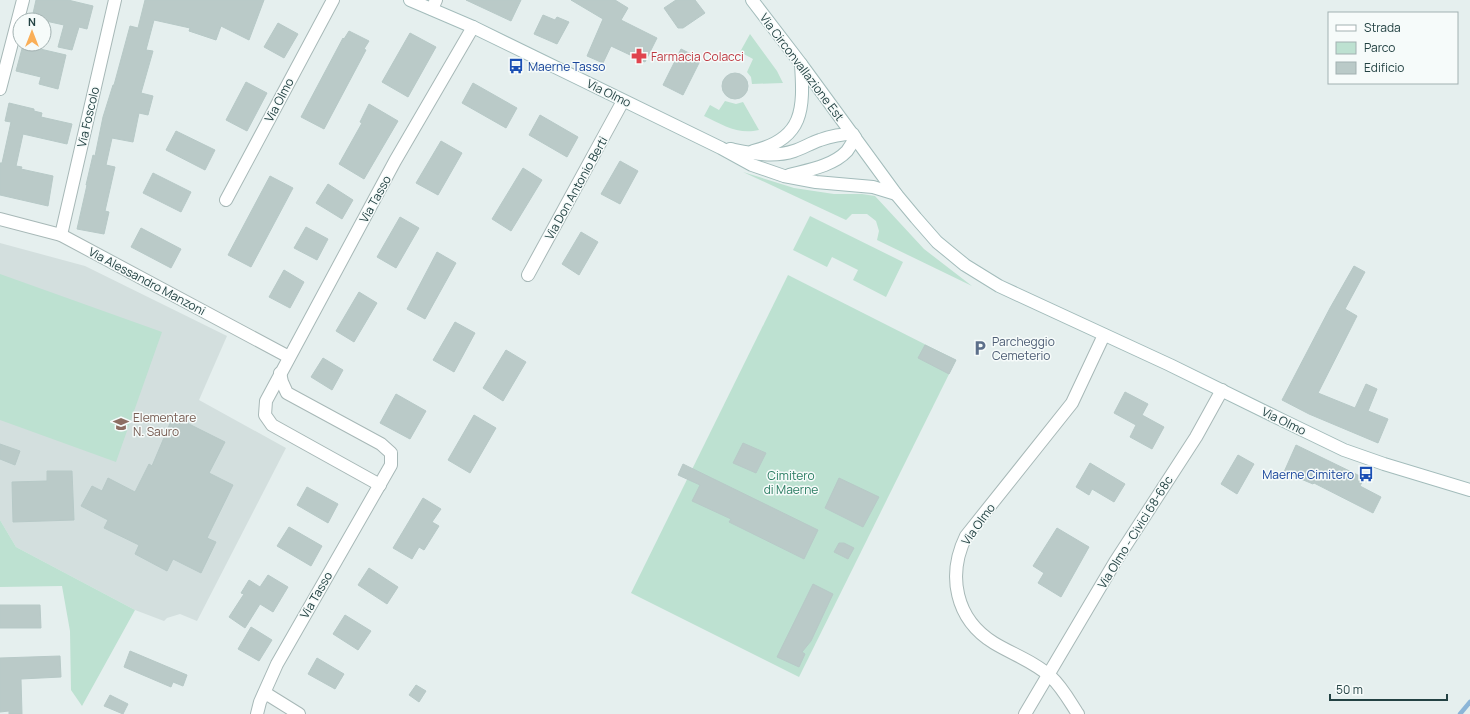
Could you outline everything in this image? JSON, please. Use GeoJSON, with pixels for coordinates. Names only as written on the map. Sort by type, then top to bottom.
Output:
{"type":"FeatureCollection","features":[{"type":"Feature","properties":{"kind":"street"},"geometry":{"type":"LineString","coordinates":[[0,89],[23,0]]}},
{"type":"Feature","properties":{"kind":"street","name":"Via Foscolo"},"geometry":{"type":"LineString","coordinates":[[61,235],[115,0]]}},
{"type":"Feature","properties":{"kind":"street","name":"Via Olmo"},"geometry":{"type":"LineString","coordinates":[[226,200],[333,0]]}},
{"type":"Feature","properties":{"kind":"street","name":"Via Olmo"},"geometry":{"type":"LineString","coordinates":[[410,0],[434,5],[472,27],[721,148],[752,165],[784,176],[816,182],[873,187],[896,194]]}},
{"type":"Feature","properties":{"kind":"street","name":"Via Circonvallazione Est"},"geometry":{"type":"LineString","coordinates":[[752,0],[854,136]]}},
{"type":"Feature","properties":{"kind":"street","name":"Via Tasso"},"geometry":{"type":"LineString","coordinates":[[380,485],[272,425],[265,415],[266,401],[395,161],[472,27]]}},
{"type":"Feature","properties":{"kind":"street","name":"Via Olmo"},"geometry":{"type":"LineString","coordinates":[[747,152],[767,147],[780,141],[793,129],[798,118],[803,92],[801,64]]}},
{"type":"Feature","properties":{"kind":"street","name":"Via Don Antonio Berti"},"geometry":{"type":"LineString","coordinates":[[528,275],[623,100]]}},
{"type":"Feature","properties":{"kind":"street","name":"Via Olmo"},"geometry":{"type":"LineString","coordinates":[[721,148],[766,155],[782,154],[794,152],[820,140],[836,135],[854,136],[896,194],[937,242],[965,265],[1000,286],[1170,365],[1344,450],[1384,464],[1470,490]]}},
{"type":"Feature","properties":{"kind":"street"},"geometry":{"type":"LineString","coordinates":[[784,176],[816,168],[833,160],[846,151],[854,136]]}},
{"type":"Feature","properties":{"kind":"street","name":"Via Alessandro Manzoni"},"geometry":{"type":"LineString","coordinates":[[0,219],[61,235],[289,357]]}},
{"type":"Feature","properties":{"kind":"street","name":"Via Olmo"},"geometry":{"type":"LineString","coordinates":[[1078,714],[1058,685],[1048,675],[992,642],[981,634],[972,624],[959,601],[955,575],[956,561],[966,536],[1072,403],[1104,335]]}},
{"type":"Feature","properties":{"kind":"street","name":"Via Tasso"},"geometry":{"type":"LineString","coordinates":[[258,711],[277,664],[391,465],[391,453],[382,444],[287,393],[280,373]]}},
{"type":"Feature","properties":{"kind":"street","name":"Via Olmo - Civici 68-68c"},"geometry":{"type":"LineString","coordinates":[[1025,714],[1115,562],[1196,437],[1222,390]]}},
{"type":"Feature","properties":{"kind":"street"},"geometry":{"type":"LineString","coordinates":[[264,694],[270,696],[299,714]]}},
{"type":"Feature","properties":{"kind":"shaded area","name":"Elementare N. Sauro"},"geometry":{"type":"Polygon","coordinates":[[[0,243],[85,266],[227,336],[199,400],[286,448],[197,621],[180,614],[167,618],[164,621],[135,610],[16,547],[0,520],[0,243]]]}},
{"type":"Feature","properties":{"kind":"green space"},"geometry":{"type":"Polygon","coordinates":[[[750,34],[777,71],[783,83],[752,84],[751,77],[747,72],[753,59],[740,52],[750,34]]]}},
{"type":"Feature","properties":{"kind":"green space"},"geometry":{"type":"Polygon","coordinates":[[[725,101],[736,104],[743,102],[759,130],[737,130],[724,126],[704,116],[710,105],[719,110],[725,101]]]}},
{"type":"Feature","properties":{"kind":"green space"},"geometry":{"type":"Polygon","coordinates":[[[743,172],[794,188],[834,194],[862,194],[875,196],[924,249],[972,286],[877,240],[879,231],[876,221],[867,214],[852,214],[846,220],[743,172]]]}},
{"type":"Feature","properties":{"kind":"green space"},"geometry":{"type":"Polygon","coordinates":[[[810,216],[903,262],[886,297],[853,280],[858,270],[832,257],[827,267],[793,250],[810,216]]]}},
{"type":"Feature","properties":{"kind":"green space"},"geometry":{"type":"Polygon","coordinates":[[[0,274],[162,332],[116,462],[0,420],[0,274]]]}},
{"type":"Feature","properties":{"kind":"green space","name":"Cimitero di Maerne"},"geometry":{"type":"Polygon","coordinates":[[[788,275],[956,360],[799,677],[631,593],[788,275]]]}},
{"type":"Feature","properties":{"kind":"green space"},"geometry":{"type":"Polygon","coordinates":[[[0,520],[16,547],[135,610],[82,706],[71,690],[70,631],[62,586],[0,587],[0,520]]]}},
{"type":"Feature","properties":{"kind":"building"},"geometry":{"type":"Polygon","coordinates":[[[36,0],[68,0],[93,6],[87,29],[79,27],[72,50],[58,47],[64,25],[52,22],[52,12],[33,12],[36,0]]]}},
{"type":"Feature","properties":{"kind":"building"},"geometry":{"type":"Polygon","coordinates":[[[145,0],[264,0],[249,40],[221,26],[216,40],[189,31],[190,28],[154,20],[146,50],[153,51],[141,93],[153,96],[148,115],[139,113],[133,142],[112,138],[106,165],[115,167],[105,211],[109,212],[104,234],[77,229],[93,155],[95,156],[103,117],[114,85],[130,26],[138,28],[145,0]]]}},
{"type":"Feature","properties":{"kind":"building"},"geometry":{"type":"Polygon","coordinates":[[[466,0],[521,0],[511,21],[466,0]]]}},
{"type":"Feature","properties":{"kind":"building"},"geometry":{"type":"Polygon","coordinates":[[[571,0],[615,0],[628,8],[621,20],[657,38],[645,62],[611,46],[603,63],[587,56],[603,19],[571,0]]]}},
{"type":"Feature","properties":{"kind":"building"},"geometry":{"type":"Polygon","coordinates":[[[676,0],[695,0],[705,13],[683,28],[678,28],[664,8],[676,0]]]}},
{"type":"Feature","properties":{"kind":"building"},"geometry":{"type":"Polygon","coordinates":[[[543,15],[555,20],[557,17],[569,22],[557,44],[534,34],[543,15]]]}},
{"type":"Feature","properties":{"kind":"building"},"geometry":{"type":"Polygon","coordinates":[[[278,23],[298,34],[284,58],[264,47],[278,23]]]}},
{"type":"Feature","properties":{"kind":"building"},"geometry":{"type":"Polygon","coordinates":[[[349,31],[369,41],[364,49],[366,50],[324,129],[301,117],[343,38],[344,39],[349,31]]]}},
{"type":"Feature","properties":{"kind":"building"},"geometry":{"type":"Polygon","coordinates":[[[410,33],[436,47],[408,97],[382,82],[410,33]]]}},
{"type":"Feature","properties":{"kind":"building"},"geometry":{"type":"Polygon","coordinates":[[[681,49],[701,59],[683,95],[663,85],[681,49]]]}},
{"type":"Feature","properties":{"kind":"building"},"geometry":{"type":"Polygon","coordinates":[[[21,52],[52,52],[66,55],[58,89],[39,84],[41,77],[16,71],[21,52]]]}},
{"type":"Feature","properties":{"kind":"building"},"geometry":{"type":"Polygon","coordinates":[[[735,73],[744,77],[748,86],[744,95],[735,99],[726,95],[722,86],[726,77],[735,73]]]}},
{"type":"Feature","properties":{"kind":"building"},"geometry":{"type":"Polygon","coordinates":[[[246,82],[267,93],[247,131],[226,120],[246,82]]]}},
{"type":"Feature","properties":{"kind":"building"},"geometry":{"type":"Polygon","coordinates":[[[473,83],[517,108],[506,128],[462,103],[473,83]]]}},
{"type":"Feature","properties":{"kind":"building"},"geometry":{"type":"Polygon","coordinates":[[[9,103],[34,109],[34,111],[42,113],[41,117],[72,124],[67,144],[23,134],[16,166],[22,167],[21,169],[53,176],[48,206],[0,195],[0,163],[2,163],[11,122],[5,121],[9,103]]]}},
{"type":"Feature","properties":{"kind":"building"},"geometry":{"type":"Polygon","coordinates":[[[369,104],[398,121],[364,179],[339,164],[362,123],[360,122],[369,104]]]}},
{"type":"Feature","properties":{"kind":"building"},"geometry":{"type":"Polygon","coordinates":[[[540,115],[578,137],[567,157],[529,135],[540,115]]]}},
{"type":"Feature","properties":{"kind":"building"},"geometry":{"type":"Polygon","coordinates":[[[176,131],[215,150],[205,170],[166,150],[176,131]]]}},
{"type":"Feature","properties":{"kind":"building"},"geometry":{"type":"Polygon","coordinates":[[[441,141],[462,153],[438,195],[416,183],[441,141]]]}},
{"type":"Feature","properties":{"kind":"building"},"geometry":{"type":"Polygon","coordinates":[[[620,161],[638,171],[620,204],[601,194],[620,161]]]}},
{"type":"Feature","properties":{"kind":"building"},"geometry":{"type":"Polygon","coordinates":[[[523,168],[542,180],[511,231],[492,219],[523,168]]]}},
{"type":"Feature","properties":{"kind":"building"},"geometry":{"type":"Polygon","coordinates":[[[153,173],[191,192],[181,212],[143,193],[153,173]]]}},
{"type":"Feature","properties":{"kind":"building"},"geometry":{"type":"Polygon","coordinates":[[[270,176],[293,188],[251,267],[228,255],[270,176]]]}},
{"type":"Feature","properties":{"kind":"building"},"geometry":{"type":"Polygon","coordinates":[[[328,184],[353,200],[342,219],[316,203],[328,184]]]}},
{"type":"Feature","properties":{"kind":"building"},"geometry":{"type":"Polygon","coordinates":[[[400,217],[419,228],[396,268],[377,257],[400,217]]]}},
{"type":"Feature","properties":{"kind":"building"},"geometry":{"type":"Polygon","coordinates":[[[306,227],[328,239],[317,260],[294,248],[306,227]]]}},
{"type":"Feature","properties":{"kind":"building"},"geometry":{"type":"Polygon","coordinates":[[[141,228],[181,249],[171,268],[131,247],[141,228]]]}},
{"type":"Feature","properties":{"kind":"building"},"geometry":{"type":"Polygon","coordinates":[[[581,232],[598,242],[579,275],[562,264],[581,232]]]}},
{"type":"Feature","properties":{"kind":"building"},"geometry":{"type":"Polygon","coordinates":[[[437,252],[456,263],[425,319],[407,309],[437,252]]]}},
{"type":"Feature","properties":{"kind":"building"},"geometry":{"type":"Polygon","coordinates":[[[1354,266],[1365,272],[1345,309],[1357,316],[1318,393],[1355,408],[1366,384],[1377,389],[1368,411],[1388,419],[1378,443],[1309,414],[1282,400],[1330,308],[1354,266]]]}},
{"type":"Feature","properties":{"kind":"building"},"geometry":{"type":"Polygon","coordinates":[[[284,270],[304,282],[290,308],[269,297],[284,270]]]}},
{"type":"Feature","properties":{"kind":"building"},"geometry":{"type":"Polygon","coordinates":[[[359,292],[377,303],[354,342],[336,331],[359,292]]]}},
{"type":"Feature","properties":{"kind":"building"},"geometry":{"type":"Polygon","coordinates":[[[455,322],[475,333],[454,372],[433,360],[455,322]]]}},
{"type":"Feature","properties":{"kind":"building"},"geometry":{"type":"Polygon","coordinates":[[[925,345],[956,360],[949,374],[918,358],[925,345]]]}},
{"type":"Feature","properties":{"kind":"building"},"geometry":{"type":"Polygon","coordinates":[[[506,350],[526,362],[503,401],[483,388],[506,350]]]}},
{"type":"Feature","properties":{"kind":"building"},"geometry":{"type":"Polygon","coordinates":[[[323,358],[343,370],[332,390],[311,377],[323,358]]]}},
{"type":"Feature","properties":{"kind":"building"},"geometry":{"type":"Polygon","coordinates":[[[1125,392],[1148,404],[1142,415],[1164,427],[1152,449],[1130,437],[1136,425],[1114,413],[1125,392]]]}},
{"type":"Feature","properties":{"kind":"building"},"geometry":{"type":"Polygon","coordinates":[[[396,394],[426,411],[410,439],[380,423],[396,394]]]}},
{"type":"Feature","properties":{"kind":"building"},"geometry":{"type":"Polygon","coordinates":[[[174,414],[188,420],[187,423],[225,442],[209,473],[233,485],[207,538],[216,542],[201,573],[173,559],[167,571],[135,554],[139,545],[104,528],[108,520],[81,506],[92,486],[102,491],[108,478],[135,492],[149,464],[152,466],[174,414]]]}},
{"type":"Feature","properties":{"kind":"building"},"geometry":{"type":"Polygon","coordinates":[[[474,415],[496,428],[470,473],[448,460],[474,415]]]}},
{"type":"Feature","properties":{"kind":"building"},"geometry":{"type":"Polygon","coordinates":[[[743,443],[766,453],[756,473],[733,463],[743,443]]]}},
{"type":"Feature","properties":{"kind":"building"},"geometry":{"type":"Polygon","coordinates":[[[0,444],[20,451],[15,465],[0,459],[0,444]]]}},
{"type":"Feature","properties":{"kind":"building"},"geometry":{"type":"Polygon","coordinates":[[[1296,445],[1364,478],[1360,486],[1381,497],[1373,513],[1314,483],[1313,484],[1284,472],[1296,445]]]}},
{"type":"Feature","properties":{"kind":"building"},"geometry":{"type":"Polygon","coordinates":[[[1238,455],[1254,464],[1237,494],[1221,484],[1238,455]]]}},
{"type":"Feature","properties":{"kind":"building"},"geometry":{"type":"Polygon","coordinates":[[[1090,463],[1125,484],[1114,502],[1092,489],[1089,495],[1076,487],[1090,463]]]}},
{"type":"Feature","properties":{"kind":"building"},"geometry":{"type":"Polygon","coordinates":[[[683,464],[818,530],[804,559],[729,522],[731,519],[692,501],[700,485],[678,475],[683,464]]]}},
{"type":"Feature","properties":{"kind":"building"},"geometry":{"type":"Polygon","coordinates":[[[47,471],[72,471],[74,520],[13,522],[12,482],[47,481],[47,471]]]}},
{"type":"Feature","properties":{"kind":"building"},"geometry":{"type":"Polygon","coordinates":[[[839,478],[879,497],[863,527],[825,508],[839,478]]]}},
{"type":"Feature","properties":{"kind":"building"},"geometry":{"type":"Polygon","coordinates":[[[307,487],[338,504],[328,523],[297,505],[307,487]]]}},
{"type":"Feature","properties":{"kind":"building"},"geometry":{"type":"Polygon","coordinates":[[[423,498],[441,509],[432,522],[439,526],[424,550],[419,547],[412,559],[393,548],[423,498]]]}},
{"type":"Feature","properties":{"kind":"building"},"geometry":{"type":"Polygon","coordinates":[[[289,527],[322,546],[311,566],[277,546],[289,527]]]}},
{"type":"Feature","properties":{"kind":"building"},"geometry":{"type":"Polygon","coordinates":[[[1057,528],[1089,547],[1061,597],[1038,583],[1044,573],[1033,566],[1057,528]]]}},
{"type":"Feature","properties":{"kind":"building"},"geometry":{"type":"Polygon","coordinates":[[[839,543],[844,543],[854,548],[848,559],[834,552],[839,543]]]}},
{"type":"Feature","properties":{"kind":"building"},"geometry":{"type":"Polygon","coordinates":[[[369,568],[398,587],[387,604],[358,585],[369,568]]]}},
{"type":"Feature","properties":{"kind":"building"},"geometry":{"type":"Polygon","coordinates":[[[268,575],[288,587],[273,612],[260,604],[245,628],[229,617],[244,594],[241,593],[249,580],[260,587],[268,575]]]}},
{"type":"Feature","properties":{"kind":"building"},"geometry":{"type":"Polygon","coordinates":[[[813,584],[833,594],[811,641],[802,652],[805,654],[799,667],[777,657],[813,584]]]}},
{"type":"Feature","properties":{"kind":"building"},"geometry":{"type":"Polygon","coordinates":[[[0,605],[40,605],[41,628],[0,628],[0,605]]]}},
{"type":"Feature","properties":{"kind":"building"},"geometry":{"type":"Polygon","coordinates":[[[345,615],[371,631],[358,650],[333,634],[345,615]]]}},
{"type":"Feature","properties":{"kind":"building"},"geometry":{"type":"Polygon","coordinates":[[[251,627],[272,640],[259,661],[238,649],[251,627]]]}},
{"type":"Feature","properties":{"kind":"building"},"geometry":{"type":"Polygon","coordinates":[[[130,651],[187,675],[183,686],[173,682],[171,687],[124,667],[130,651]]]}},
{"type":"Feature","properties":{"kind":"building"},"geometry":{"type":"Polygon","coordinates":[[[60,656],[61,677],[21,679],[22,714],[9,714],[9,711],[0,712],[0,658],[60,656]]]}},
{"type":"Feature","properties":{"kind":"building"},"geometry":{"type":"Polygon","coordinates":[[[317,658],[344,674],[335,689],[308,674],[317,658]]]}},
{"type":"Feature","properties":{"kind":"building"},"geometry":{"type":"Polygon","coordinates":[[[416,685],[426,691],[419,702],[409,695],[416,685]]]}},
{"type":"Feature","properties":{"kind":"building"},"geometry":{"type":"Polygon","coordinates":[[[110,695],[128,704],[123,714],[104,706],[110,695]]]}},
{"type":"Feature","properties":{"kind":"waterway"},"geometry":{"type":"LineString","coordinates":[[1460,714],[1470,702]]}},
{"type":"Feature","properties":{"kind":"place","name":"Farmacia Colacci"},"geometry":{"type":"Point","coordinates":[639,56]}},
{"type":"Feature","properties":{"kind":"place","name":"Maerne Tasso"},"geometry":{"type":"Point","coordinates":[516,66]}},
{"type":"Feature","properties":{"kind":"place","name":"Parcheggio Cemeterio"},"geometry":{"type":"Point","coordinates":[980,348]}},
{"type":"Feature","properties":{"kind":"place","name":"Elementare N. Sauro"},"geometry":{"type":"Point","coordinates":[121,424]}},
{"type":"Feature","properties":{"kind":"place","name":"Maerne Cimitero"},"geometry":{"type":"Point","coordinates":[1366,474]}}]}
